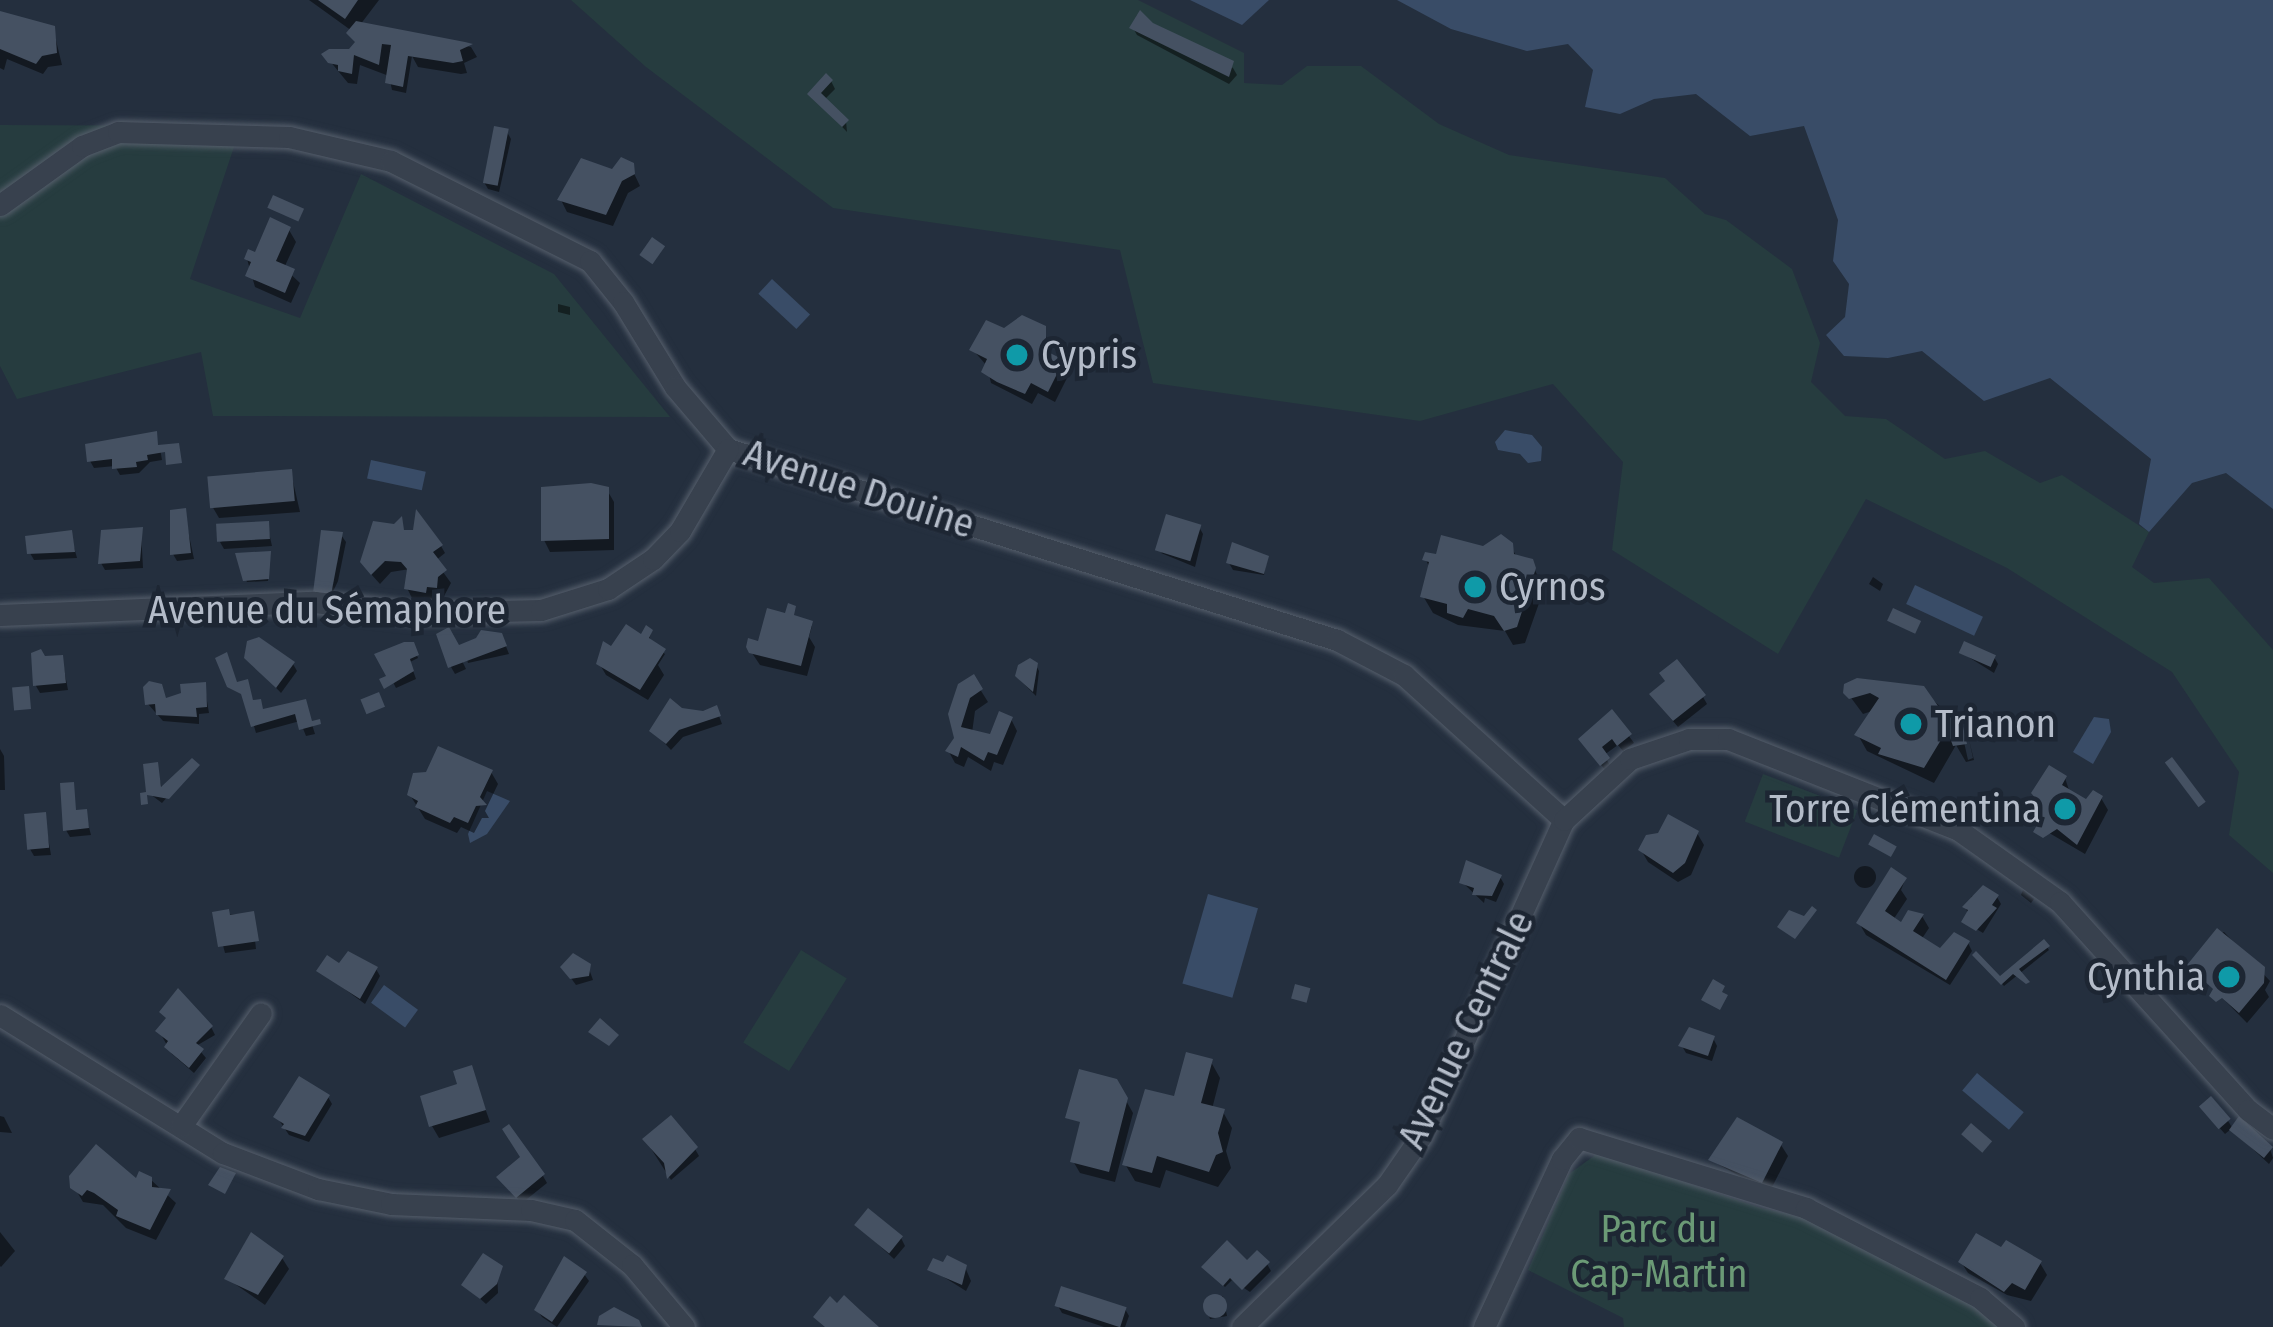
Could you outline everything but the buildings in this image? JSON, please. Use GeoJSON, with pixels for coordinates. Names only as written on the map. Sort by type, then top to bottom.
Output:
{"type":"FeatureCollection","features":[{"type":"Feature","properties":{"kind":"street","name":"Avenue Douine"},"geometry":{"type":"LineString","coordinates":[[0,205],[82,146],[118,132],[289,137],[391,161],[590,261],[623,302],[675,387],[728,449],[1337,640],[1404,675],[1564,820]]}},
{"type":"Feature","properties":{"kind":"street","name":"Avenue du Sémaphore"},"geometry":{"type":"LineString","coordinates":[[0,615],[314,602],[439,614],[541,610],[608,589],[653,559],[680,531],[728,449]]}},
{"type":"Feature","properties":{"kind":"street"},"geometry":{"type":"LineString","coordinates":[[1564,820],[1630,759],[1689,739],[1728,739],[1957,829],[2060,902],[2248,1110],[2273,1130]]}},
{"type":"Feature","properties":{"kind":"street","name":"Avenue Centrale"},"geometry":{"type":"LineString","coordinates":[[1242,1327],[1387,1185],[1421,1136],[1564,820]]}},
{"type":"Feature","properties":{"kind":"street"},"geometry":{"type":"LineString","coordinates":[[181,1126],[261,1013]]}},
{"type":"Feature","properties":{"kind":"street"},"geometry":{"type":"LineString","coordinates":[[0,1015],[223,1153],[318,1189],[391,1204],[531,1210],[575,1220],[632,1265],[684,1327]]}},
{"type":"Feature","properties":{"kind":"street"},"geometry":{"type":"LineString","coordinates":[[1484,1327],[1562,1159],[1579,1138],[1806,1208],[1980,1298],[2014,1327]]}},
{"type":"Feature","properties":{"kind":"green space"},"geometry":{"type":"Polygon","coordinates":[[[571,0],[1138,0],[1244,53],[1244,83],[1282,85],[1307,66],[1361,66],[1439,124],[1509,155],[1665,178],[1705,214],[1726,220],[1792,269],[1820,343],[1811,382],[1845,416],[1886,419],[1945,459],[1985,451],[2040,483],[2062,475],[2149,532],[2132,567],[2154,583],[2209,578],[2273,650],[2273,873],[2229,835],[2239,772],[2172,672],[2007,568],[1866,499],[1778,654],[1612,550],[1623,462],[1553,384],[1420,421],[1153,383],[1120,250],[833,208],[646,67],[571,0]]]}},
{"type":"Feature","properties":{"kind":"green space"},"geometry":{"type":"Polygon","coordinates":[[[0,125],[241,126],[190,279],[300,318],[361,174],[554,274],[670,417],[213,416],[201,352],[17,399],[0,366],[0,125]]]}},
{"type":"Feature","properties":{"kind":"green space"},"geometry":{"type":"Polygon","coordinates":[[[1763,774],[1857,810],[1839,858],[1745,822],[1763,774]]]}},
{"type":"Feature","properties":{"kind":"green space"},"geometry":{"type":"Polygon","coordinates":[[[801,950],[847,979],[789,1071],[743,1042],[801,950]]]}},
{"type":"Feature","properties":{"kind":"green space","name":"Parc du Cap-Martin"},"geometry":{"type":"Polygon","coordinates":[[[1598,1153],[1761,1208],[1812,1219],[1982,1310],[2001,1327],[1624,1327],[1623,1318],[1528,1270],[1569,1174],[1598,1153]]]}},
{"type":"Feature","properties":{"kind":"water"},"geometry":{"type":"Polygon","coordinates":[[[1190,0],[1269,0],[1242,25],[1190,0]]]}},
{"type":"Feature","properties":{"kind":"water"},"geometry":{"type":"Polygon","coordinates":[[[1397,0],[2273,0],[2273,509],[2226,473],[2192,483],[2149,532],[2139,524],[2151,459],[2050,378],[1984,401],[1922,351],[1888,358],[1844,356],[1826,335],[1845,317],[1849,284],[1833,261],[1838,220],[1804,126],[1750,136],[1696,94],[1654,99],[1620,114],[1585,107],[1593,70],[1568,44],[1527,51],[1451,29],[1397,0]]]}},
{"type":"Feature","properties":{"kind":"water"},"geometry":{"type":"Polygon","coordinates":[[[772,279],[810,314],[796,329],[758,294],[772,279]]]}},
{"type":"Feature","properties":{"kind":"water"},"geometry":{"type":"Polygon","coordinates":[[[1505,430],[1532,435],[1542,447],[1541,461],[1528,463],[1520,454],[1498,450],[1495,442],[1505,430]]]}},
{"type":"Feature","properties":{"kind":"water"},"geometry":{"type":"Polygon","coordinates":[[[371,460],[426,472],[422,490],[367,479],[371,460]]]}},
{"type":"Feature","properties":{"kind":"water"},"geometry":{"type":"Polygon","coordinates":[[[1915,585],[1983,617],[1974,636],[1906,604],[1915,585]]]}},
{"type":"Feature","properties":{"kind":"water"},"geometry":{"type":"Polygon","coordinates":[[[2094,717],[2109,719],[2111,732],[2093,764],[2073,752],[2094,717]]]}},
{"type":"Feature","properties":{"kind":"water"},"geometry":{"type":"Polygon","coordinates":[[[487,791],[510,801],[487,834],[470,843],[468,834],[487,791]]]}},
{"type":"Feature","properties":{"kind":"water"},"geometry":{"type":"Polygon","coordinates":[[[1208,894],[1258,908],[1232,998],[1182,983],[1208,894]]]}},
{"type":"Feature","properties":{"kind":"water"},"geometry":{"type":"Polygon","coordinates":[[[384,985],[418,1010],[405,1027],[371,1003],[384,985]]]}},
{"type":"Feature","properties":{"kind":"water"},"geometry":{"type":"Polygon","coordinates":[[[1977,1073],[2024,1112],[2009,1130],[1962,1091],[1977,1073]]]}},
{"type":"Feature","properties":{"kind":"place","name":"Cypris"},"geometry":{"type":"Point","coordinates":[1017,355]}},
{"type":"Feature","properties":{"kind":"place","name":"Cyrnos"},"geometry":{"type":"Point","coordinates":[1475,587]}},
{"type":"Feature","properties":{"kind":"place","name":"Trianon"},"geometry":{"type":"Point","coordinates":[1911,724]}},
{"type":"Feature","properties":{"kind":"place","name":"Torre Clémentina"},"geometry":{"type":"Point","coordinates":[2065,809]}},
{"type":"Feature","properties":{"kind":"place","name":"Cynthia"},"geometry":{"type":"Point","coordinates":[2229,977]}}]}
